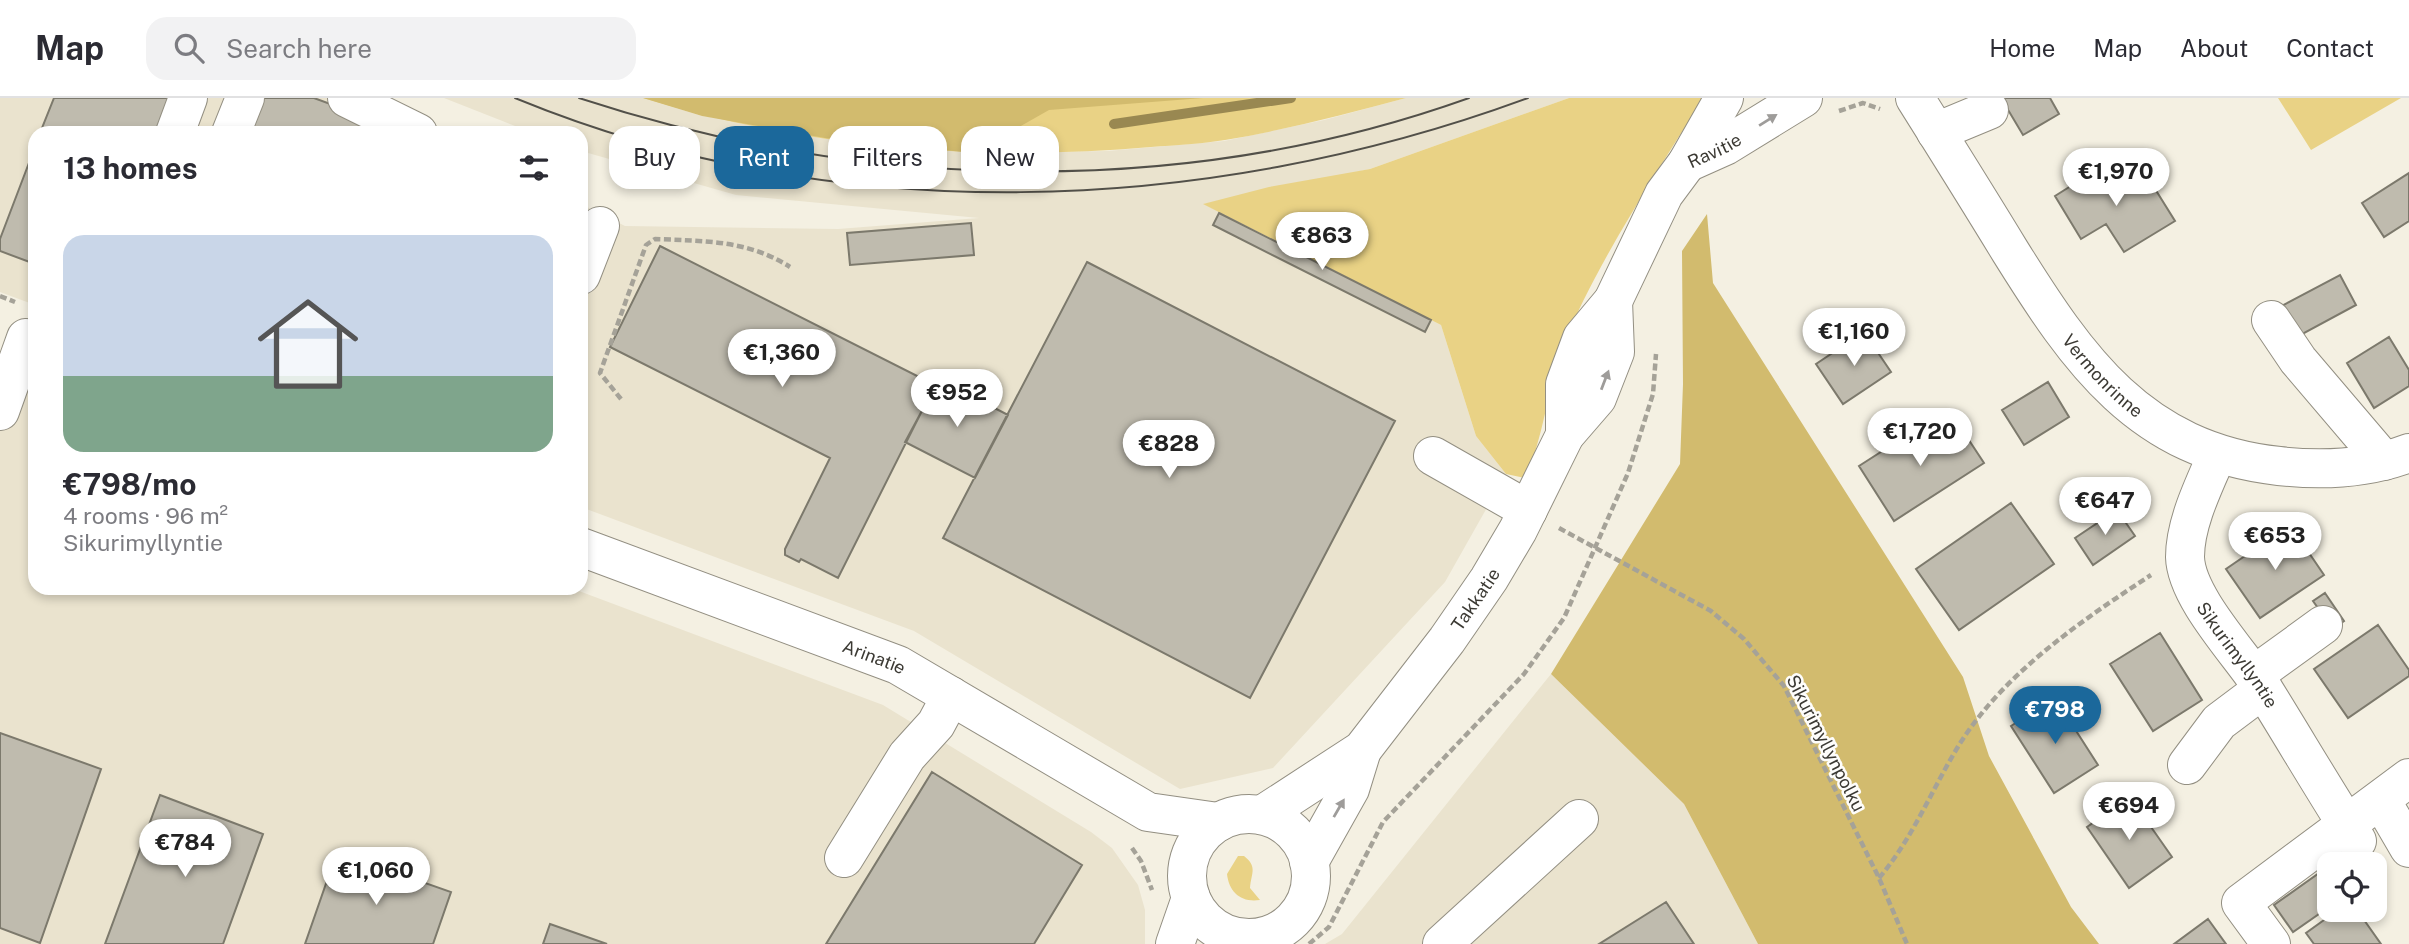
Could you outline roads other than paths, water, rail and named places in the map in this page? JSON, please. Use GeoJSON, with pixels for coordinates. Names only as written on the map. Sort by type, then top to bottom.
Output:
{"type":"FeatureCollection","features":[{"type":"Feature","properties":{"kind":"street"},"geometry":{"type":"LineString","coordinates":[[178,126],[188,98]]}},
{"type":"Feature","properties":{"kind":"street"},"geometry":{"type":"LineString","coordinates":[[234,126],[245,98]]}},
{"type":"Feature","properties":{"kind":"street"},"geometry":{"type":"LineString","coordinates":[[347,98],[404,126]]}},
{"type":"Feature","properties":{"kind":"street","name":"Ravitie"},"geometry":{"type":"LineString","coordinates":[[1687,163],[1724,98]]}},
{"type":"Feature","properties":{"kind":"street","name":"Ravitie"},"geometry":{"type":"LineString","coordinates":[[1687,163],[1725,146],[1804,98]]}},
{"type":"Feature","properties":{"kind":"street","name":"Vermonrinne"},"geometry":{"type":"LineString","coordinates":[[1915,98],[2059,327],[2098,378],[2146,417],[2217,454],[2256,464],[2327,469],[2396,457]]}},
{"type":"Feature","properties":{"kind":"street"},"geometry":{"type":"LineString","coordinates":[[1936,132],[1989,110]]}},
{"type":"Feature","properties":{"kind":"street","name":"Takkatie"},"geometry":{"type":"LineString","coordinates":[[1262,815],[1362,750],[1447,640],[1489,579],[1528,510],[1565,435],[1597,398],[1615,352],[1613,301],[1664,194],[1687,163]]}},
{"type":"Feature","properties":{"kind":"street"},"geometry":{"type":"LineString","coordinates":[[588,257],[600,226]]}},
{"type":"Feature","properties":{"kind":"street"},"geometry":{"type":"LineString","coordinates":[[2271,320],[2298,360],[2396,457]]}},
{"type":"Feature","properties":{"kind":"street"},"geometry":{"type":"LineString","coordinates":[[0,411],[20,336]]}},
{"type":"Feature","properties":{"kind":"street","name":"Sikurimyllyntie"},"geometry":{"type":"LineString","coordinates":[[2217,454],[2197,506],[2185,557],[2189,576],[2200,599],[2259,682],[2351,832]]}},
{"type":"Feature","properties":{"kind":"street"},"geometry":{"type":"LineString","coordinates":[[1433,456],[1528,510]]}},
{"type":"Feature","properties":{"kind":"street","name":"Arinatie"},"geometry":{"type":"LineString","coordinates":[[588,550],[898,664],[1148,811],[1218,822]]}},
{"type":"Feature","properties":{"kind":"street"},"geometry":{"type":"LineString","coordinates":[[2187,765],[2219,722],[2323,625]]}},
{"type":"Feature","properties":{"kind":"street"},"geometry":{"type":"LineString","coordinates":[[844,858],[907,757],[936,724],[951,696]]}},
{"type":"Feature","properties":{"kind":"street","name":"Takkatie"},"geometry":{"type":"LineString","coordinates":[[1309,862],[1350,789],[1362,750]]}},
{"type":"Feature","properties":{"kind":"street"},"geometry":{"type":"LineString","coordinates":[[2271,944],[2241,903],[2351,832],[2395,789]]}},
{"type":"Feature","properties":{"kind":"street"},"geometry":{"type":"LineString","coordinates":[[2395,789],[2409,848]]}},
{"type":"Feature","properties":{"kind":"street","name":"Arinatie"},"geometry":{"type":"LineString","coordinates":[[1148,811],[1169,842],[1188,861]]}},
{"type":"Feature","properties":{"kind":"street"},"geometry":{"type":"LineString","coordinates":[[1262,815],[1292,831],[1309,862],[1311,877],[1294,939],[1257,937],[1228,940],[1212,926],[1191,898],[1187,886],[1188,861],[1200,839],[1218,822],[1231,816],[1262,815]]}},
{"type":"Feature","properties":{"kind":"street"},"geometry":{"type":"LineString","coordinates":[[1442,944],[1579,819]]}},
{"type":"Feature","properties":{"kind":"street"},"geometry":{"type":"LineString","coordinates":[[1175,944],[1191,898]]}},
{"type":"Feature","properties":{"kind":"waterway"},"geometry":{"type":"LineString","coordinates":[[1114,124],[1291,98]]}},
{"type":"Feature","properties":{"kind":"tram line"},"geometry":{"type":"LineString","coordinates":[[515,98],[637,141],[763,170],[891,187],[1021,192],[1150,185],[1279,167],[1405,138],[1528,98]]}},
{"type":"Feature","properties":{"kind":"tram line"},"geometry":{"type":"LineString","coordinates":[[579,98],[688,129],[799,152],[911,166],[1024,172],[1138,168],[1250,154],[1361,131],[1469,98]]}}]}
